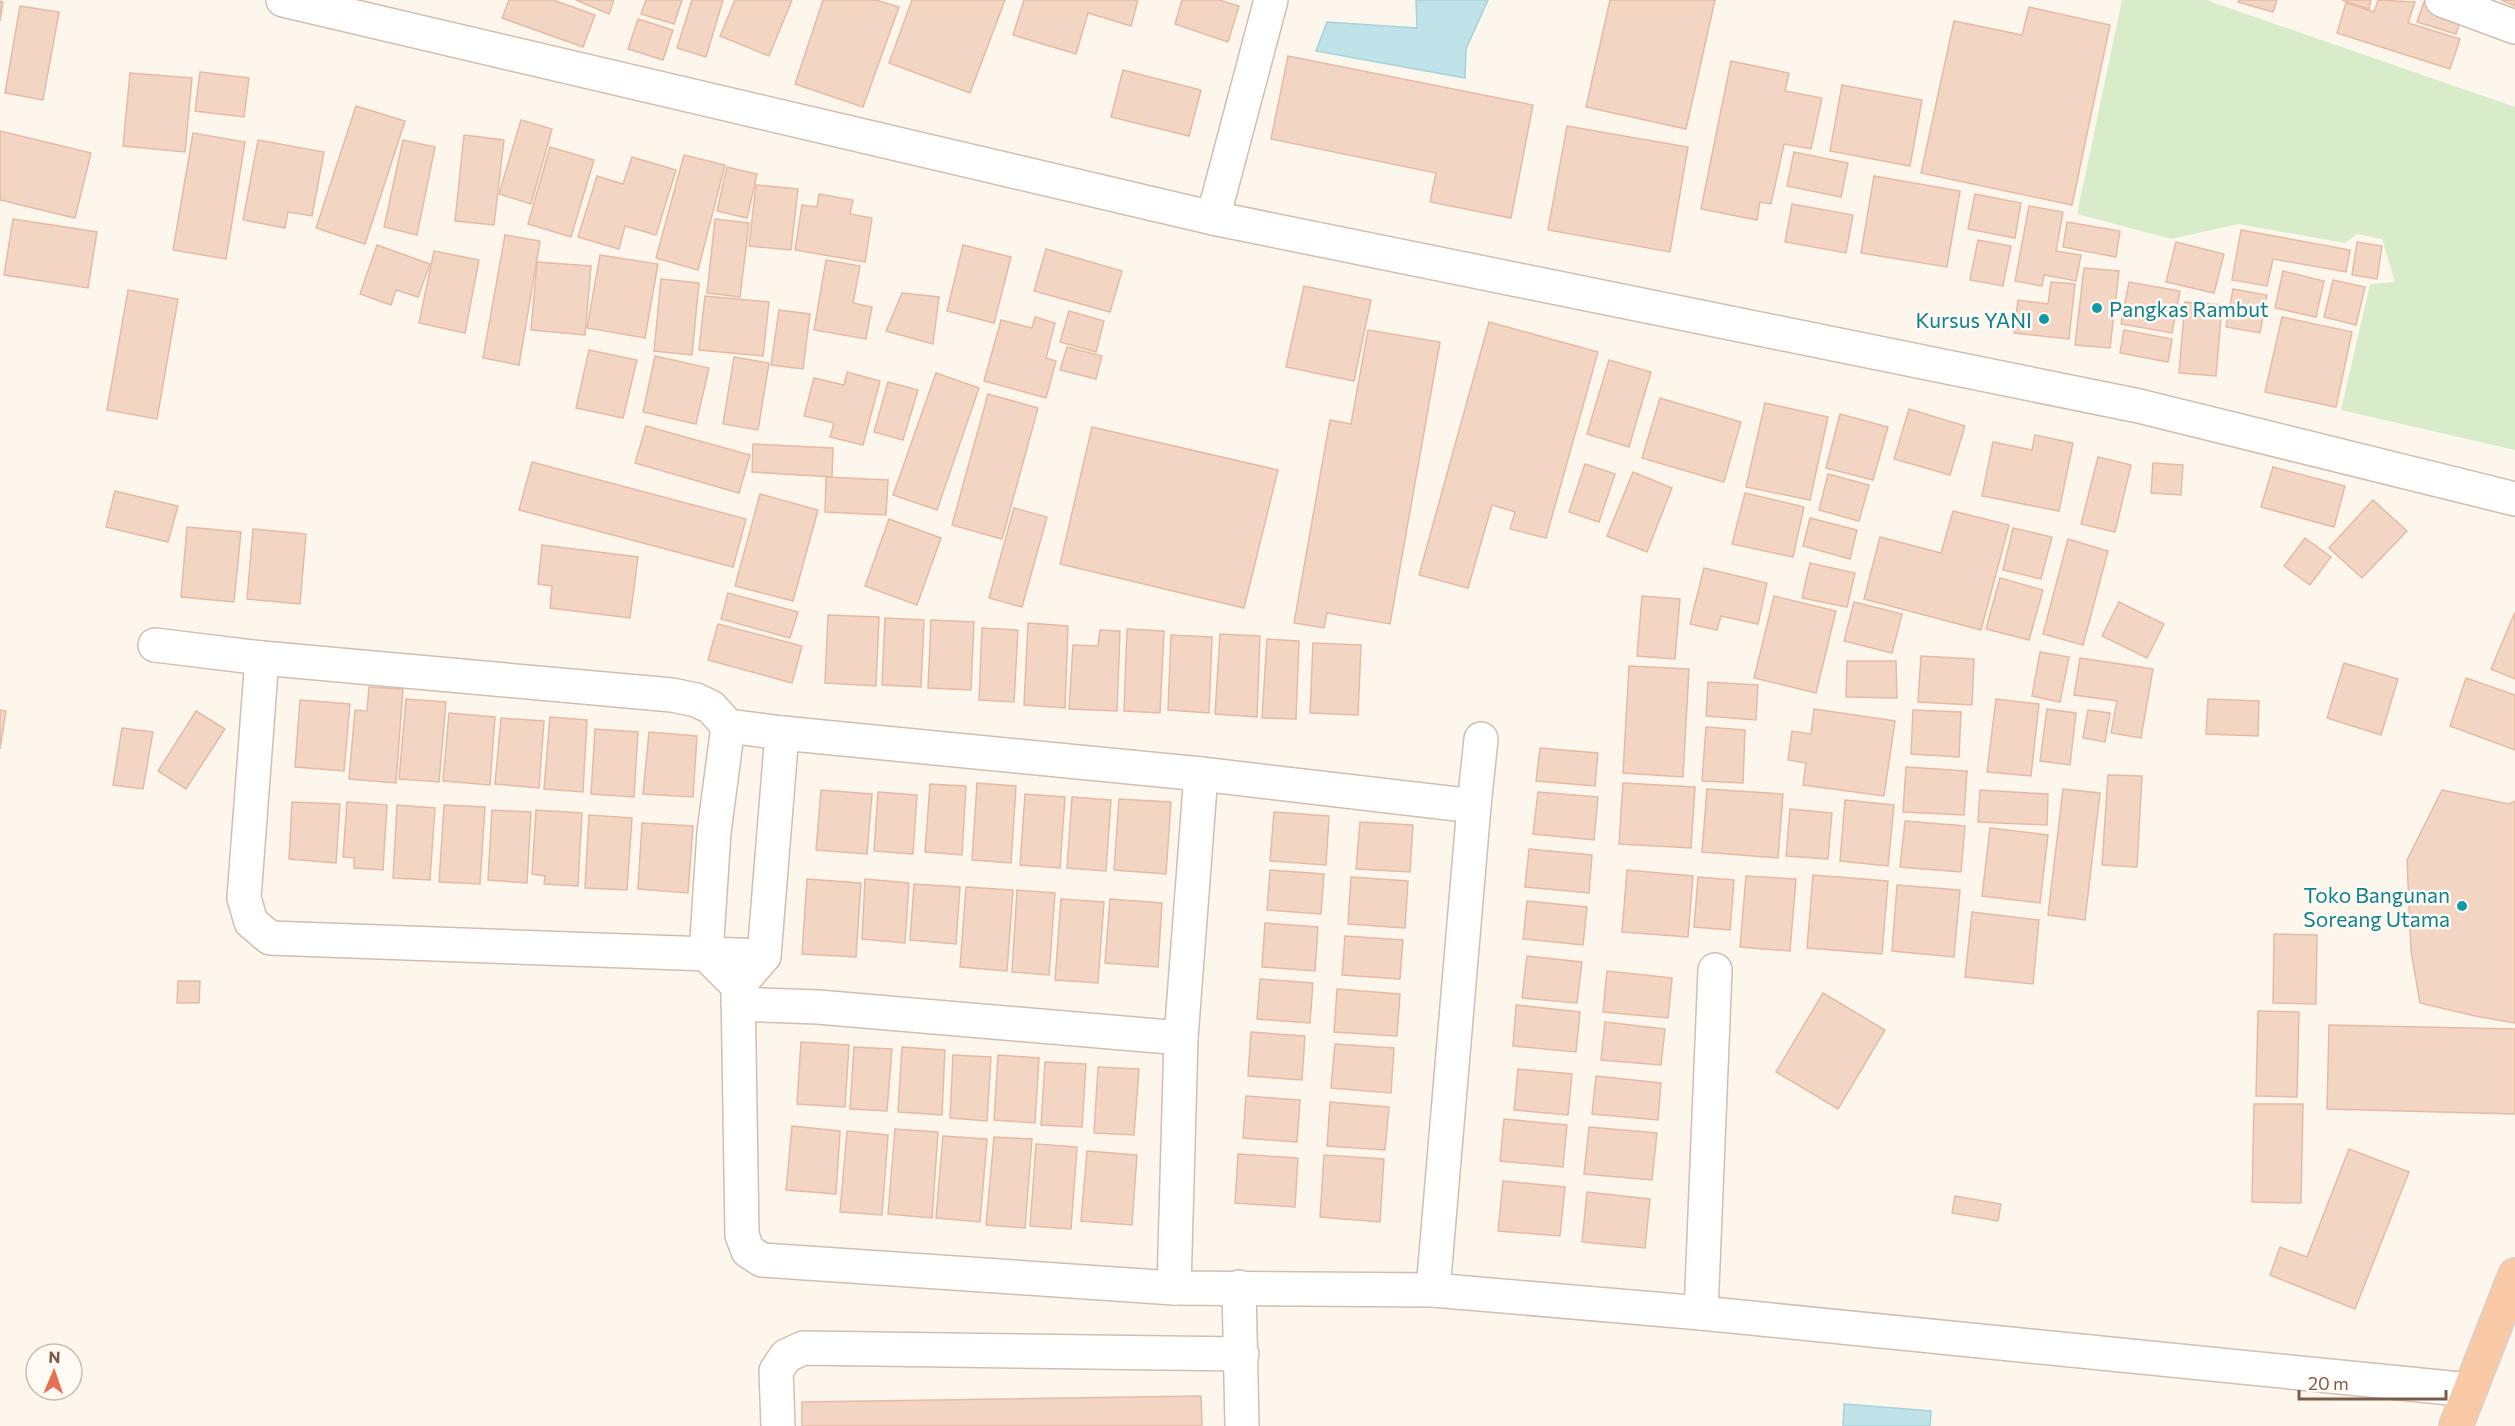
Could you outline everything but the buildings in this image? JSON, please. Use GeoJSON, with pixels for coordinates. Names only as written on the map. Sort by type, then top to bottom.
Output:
{"type":"FeatureCollection","features":[{"type":"Feature","properties":{"kind":"highway"},"geometry":{"type":"LineString","coordinates":[[2456,1426],[2515,1275]]}},
{"type":"Feature","properties":{"kind":"street"},"geometry":{"type":"LineString","coordinates":[[283,0],[1213,218],[2139,406],[2515,500]]}},
{"type":"Feature","properties":{"kind":"street"},"geometry":{"type":"LineString","coordinates":[[1213,218],[1271,0]]}},
{"type":"Feature","properties":{"kind":"street"},"geometry":{"type":"LineString","coordinates":[[2442,0],[2515,27]]}},
{"type":"Feature","properties":{"kind":"street"},"geometry":{"type":"LineString","coordinates":[[155,645],[262,658],[672,695],[696,700],[711,707],[728,726],[782,734],[1201,774],[1474,806]]}},
{"type":"Feature","properties":{"kind":"street"},"geometry":{"type":"LineString","coordinates":[[262,658],[244,898],[251,922],[270,938],[764,956]]}},
{"type":"Feature","properties":{"kind":"street"},"geometry":{"type":"LineString","coordinates":[[728,726],[714,832],[706,954],[738,995],[830,1008],[1181,1038]]}},
{"type":"Feature","properties":{"kind":"street"},"geometry":{"type":"LineString","coordinates":[[782,734],[764,956],[738,995],[742,1235],[748,1251],[762,1260],[1174,1288],[1433,1290],[1701,1314],[2470,1390]]}},
{"type":"Feature","properties":{"kind":"street"},"geometry":{"type":"LineString","coordinates":[[1433,1290],[1481,739]]}},
{"type":"Feature","properties":{"kind":"street"},"geometry":{"type":"LineString","coordinates":[[1174,1288],[1181,1038],[1201,774]]}},
{"type":"Feature","properties":{"kind":"street"},"geometry":{"type":"LineString","coordinates":[[1701,1314],[1715,970]]}},
{"type":"Feature","properties":{"kind":"street"},"geometry":{"type":"LineString","coordinates":[[1239,1287],[1242,1426]]}},
{"type":"Feature","properties":{"kind":"street"},"geometry":{"type":"LineString","coordinates":[[778,1426],[776,1371],[786,1356],[803,1348],[1242,1354]]}},
{"type":"Feature","properties":{"kind":"green space"},"geometry":{"type":"Polygon","coordinates":[[[2122,0],[2206,0],[2515,107],[2515,450],[2341,410],[2370,284],[2395,282],[2382,239],[2357,234],[2345,243],[2238,224],[2171,239],[2077,214],[2122,0]]]}},
{"type":"Feature","properties":{"kind":"water"},"geometry":{"type":"Polygon","coordinates":[[[1416,0],[1488,0],[1466,49],[1465,78],[1316,51],[1327,22],[1417,28],[1416,0]]]}},
{"type":"Feature","properties":{"kind":"water"},"geometry":{"type":"Polygon","coordinates":[[[1844,1404],[1931,1411],[1930,1426],[1843,1426],[1844,1404]]]}},
{"type":"Feature","properties":{"kind":"place","name":"Pangkas Rambut"},"geometry":{"type":"Point","coordinates":[2097,308]}},
{"type":"Feature","properties":{"kind":"place","name":"Kursus YANI"},"geometry":{"type":"Point","coordinates":[2044,319]}},
{"type":"Feature","properties":{"kind":"place","name":"Toko Bangunan Soreang Utama"},"geometry":{"type":"Point","coordinates":[2462,906]}}]}
